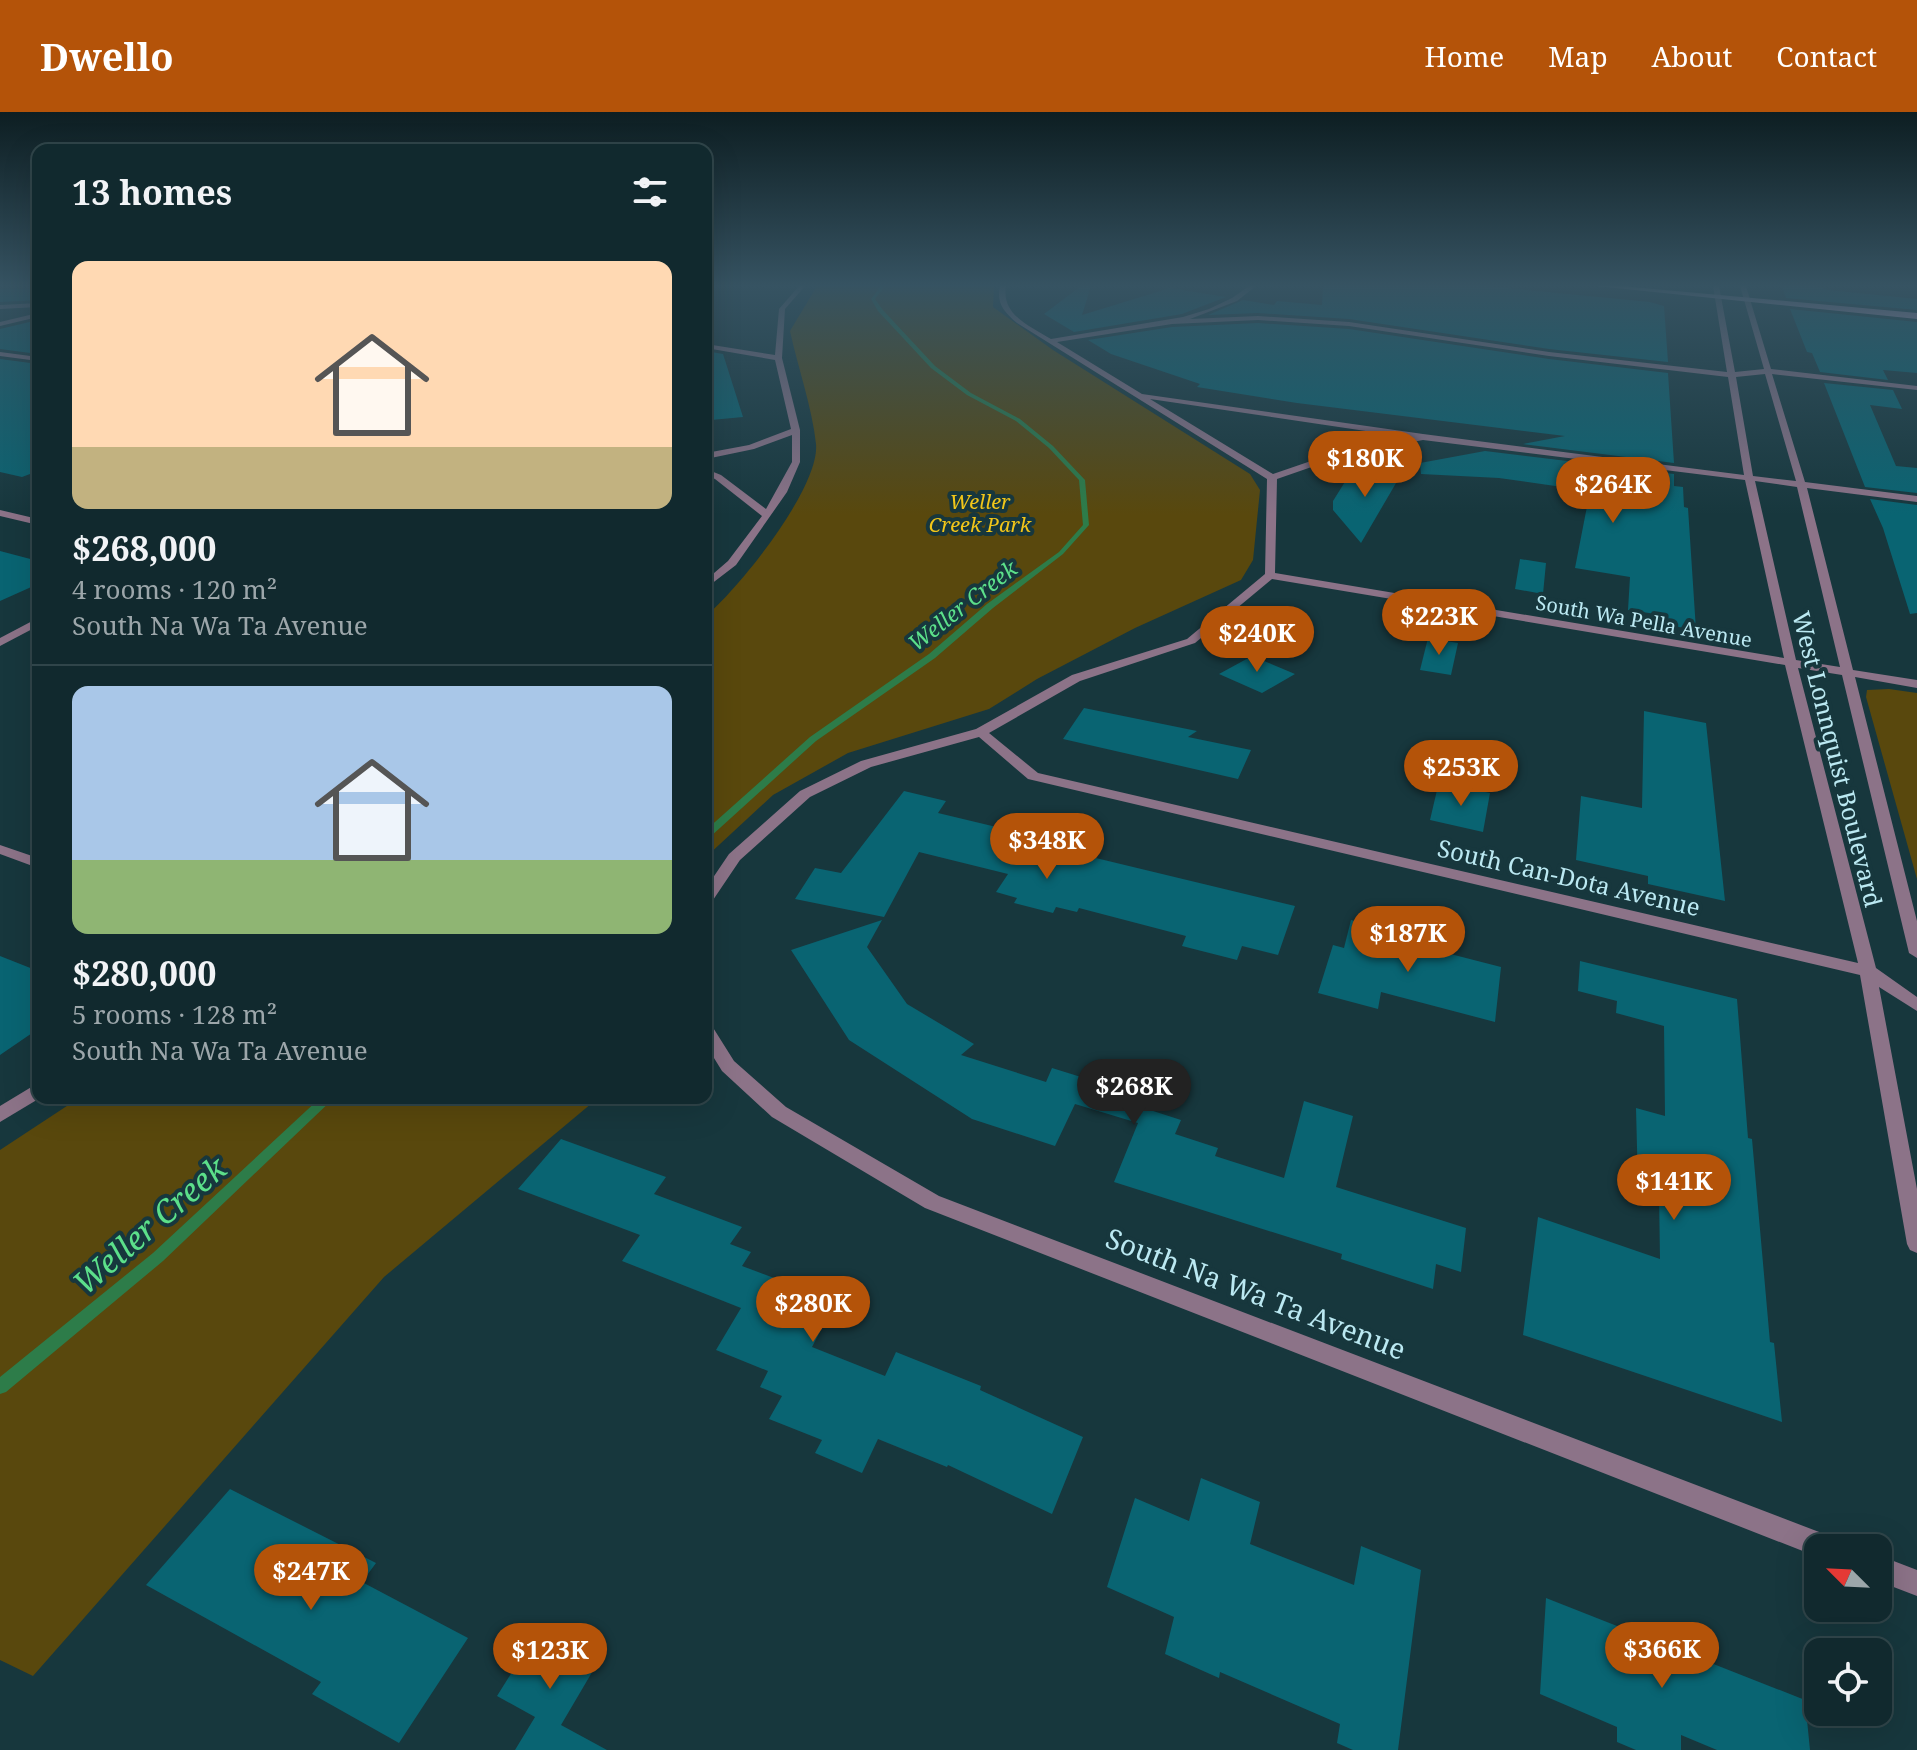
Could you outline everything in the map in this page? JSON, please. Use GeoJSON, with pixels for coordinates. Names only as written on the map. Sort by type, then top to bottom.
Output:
{"type":"FeatureCollection","features":[{"type":"Feature","properties":{"kind":"street"},"geometry":{"type":"LineString","coordinates":[[712,580],[732,563],[767,515],[796,462],[796,430],[779,362]]}},
{"type":"Feature","properties":{"kind":"street"},"geometry":{"type":"LineString","coordinates":[[1087,362],[1272,478]]}},
{"type":"Feature","properties":{"kind":"street"},"geometry":{"type":"LineString","coordinates":[[1623,362],[1732,375],[1770,371],[1917,388]]}},
{"type":"Feature","properties":{"kind":"street","name":"West Lonnquist Boulevard"},"geometry":{"type":"LineString","coordinates":[[1729,362],[1749,477],[1791,664],[1868,971],[1917,1244]]}},
{"type":"Feature","properties":{"kind":"street","name":"West Lonnquist Boulevard"},"geometry":{"type":"LineString","coordinates":[[1767,362],[1801,484],[1917,953]]}},
{"type":"Feature","properties":{"kind":"street"},"geometry":{"type":"LineString","coordinates":[[1145,396],[1423,437],[1917,499]]}},
{"type":"Feature","properties":{"kind":"street"},"geometry":{"type":"LineString","coordinates":[[712,455],[751,447],[796,430]]}},
{"type":"Feature","properties":{"kind":"street"},"geometry":{"type":"LineString","coordinates":[[1272,478],[1319,458],[1365,445],[1423,437]]}},
{"type":"Feature","properties":{"kind":"street"},"geometry":{"type":"LineString","coordinates":[[712,474],[767,515]]}},
{"type":"Feature","properties":{"kind":"street"},"geometry":{"type":"LineString","coordinates":[[712,891],[734,857],[805,794],[866,764],[981,732],[1076,678],[1191,641],[1270,575],[1272,478]]}},
{"type":"Feature","properties":{"kind":"street"},"geometry":{"type":"LineString","coordinates":[[0,513],[32,521]]}},
{"type":"Feature","properties":{"kind":"street","name":"South Wa Pella Avenue"},"geometry":{"type":"LineString","coordinates":[[1270,575],[1917,684]]}},
{"type":"Feature","properties":{"kind":"street"},"geometry":{"type":"LineString","coordinates":[[0,643],[32,624]]}},
{"type":"Feature","properties":{"kind":"street","name":"South Can-Dota Avenue"},"geometry":{"type":"LineString","coordinates":[[981,732],[1033,776],[1868,971],[1917,1005]]}},
{"type":"Feature","properties":{"kind":"street"},"geometry":{"type":"LineString","coordinates":[[0,849],[32,861]]}},
{"type":"Feature","properties":{"kind":"street","name":"South Na Wa Ta Avenue"},"geometry":{"type":"LineString","coordinates":[[712,1040],[728,1066],[779,1112],[932,1202],[1804,1539]]}},
{"type":"Feature","properties":{"kind":"street"},"geometry":{"type":"LineString","coordinates":[[0,1115],[32,1094]]}},
{"type":"Feature","properties":{"kind":"street"},"geometry":{"type":"LineString","coordinates":[[1892,1573],[1917,1583]]}},
{"type":"Feature","properties":{"kind":"green space","name":"Weller Creek Park"},"geometry":{"type":"Polygon","coordinates":[[[798,362],[1073,362],[1250,474],[1260,490],[1253,560],[1241,580],[1135,628],[1037,679],[989,709],[848,753],[773,795],[712,851],[712,610],[738,584],[775,536],[805,486],[814,463],[816,444],[798,362]]]}},
{"type":"Feature","properties":{"kind":"green space"},"geometry":{"type":"Polygon","coordinates":[[[1867,690],[1917,693],[1917,879],[1866,697],[1867,690]]]}},
{"type":"Feature","properties":{"kind":"green space"},"geometry":{"type":"Polygon","coordinates":[[[70,1104],[591,1104],[384,1277],[33,1676],[0,1660],[0,1150],[70,1104]]]}},
{"type":"Feature","properties":{"kind":"building"},"geometry":{"type":"Polygon","coordinates":[[[0,362],[32,363],[32,473],[22,477],[0,472],[0,362]]]}},
{"type":"Feature","properties":{"kind":"building"},"geometry":{"type":"Polygon","coordinates":[[[712,362],[726,362],[743,417],[712,420],[712,362]]]}},
{"type":"Feature","properties":{"kind":"building"},"geometry":{"type":"Polygon","coordinates":[[[1136,362],[1578,362],[1668,373],[1674,463],[1523,444],[1565,436],[1297,403],[1197,387],[1200,384],[1136,362]]]}},
{"type":"Feature","properties":{"kind":"building"},"geometry":{"type":"Polygon","coordinates":[[[1816,362],[1917,362],[1917,373],[1883,370],[1888,380],[1820,372],[1816,362]]]}},
{"type":"Feature","properties":{"kind":"building"},"geometry":{"type":"Polygon","coordinates":[[[1824,383],[1893,390],[1902,409],[1870,405],[1896,466],[1917,468],[1917,493],[1865,487],[1824,383]]]}},
{"type":"Feature","properties":{"kind":"building"},"geometry":{"type":"Polygon","coordinates":[[[1485,451],[1674,474],[1674,486],[1683,487],[1684,507],[1688,508],[1696,630],[1656,623],[1656,614],[1628,610],[1630,577],[1575,568],[1590,491],[1499,478],[1421,474],[1420,463],[1485,451]]]}},
{"type":"Feature","properties":{"kind":"building"},"geometry":{"type":"Polygon","coordinates":[[[1406,466],[1361,543],[1333,510],[1333,501],[1348,477],[1406,466]]]}},
{"type":"Feature","properties":{"kind":"building"},"geometry":{"type":"Polygon","coordinates":[[[1870,499],[1917,505],[1917,613],[1910,614],[1883,528],[1870,499]]]}},
{"type":"Feature","properties":{"kind":"building"},"geometry":{"type":"Polygon","coordinates":[[[0,551],[32,559],[32,587],[0,601],[0,551]]]}},
{"type":"Feature","properties":{"kind":"building"},"geometry":{"type":"Polygon","coordinates":[[[1520,559],[1546,563],[1543,594],[1515,589],[1520,559]]]}},
{"type":"Feature","properties":{"kind":"building"},"geometry":{"type":"Polygon","coordinates":[[[1428,638],[1458,643],[1451,675],[1420,670],[1428,638]]]}},
{"type":"Feature","properties":{"kind":"building"},"geometry":{"type":"Polygon","coordinates":[[[1252,656],[1295,674],[1262,693],[1219,674],[1252,656]]]}},
{"type":"Feature","properties":{"kind":"building"},"geometry":{"type":"Polygon","coordinates":[[[1084,708],[1197,731],[1188,737],[1251,750],[1238,779],[1063,739],[1084,708]]]}},
{"type":"Feature","properties":{"kind":"building"},"geometry":{"type":"Polygon","coordinates":[[[1644,711],[1706,723],[1725,901],[1648,884],[1648,876],[1576,860],[1581,796],[1642,808],[1644,711]]]}},
{"type":"Feature","properties":{"kind":"building"},"geometry":{"type":"Polygon","coordinates":[[[1448,784],[1490,793],[1483,832],[1430,820],[1437,790],[1445,791],[1448,784]]]}},
{"type":"Feature","properties":{"kind":"building"},"geometry":{"type":"Polygon","coordinates":[[[904,791],[946,801],[938,813],[1013,831],[1009,837],[1295,906],[1278,955],[1242,946],[1237,960],[1182,946],[1186,936],[1079,908],[1077,912],[1056,907],[1053,913],[1014,903],[1017,898],[996,892],[1008,874],[919,852],[884,917],[795,899],[815,868],[841,873],[904,791]]]}},
{"type":"Feature","properties":{"kind":"building"},"geometry":{"type":"Polygon","coordinates":[[[882,920],[867,947],[907,1004],[974,1044],[961,1055],[1046,1082],[1052,1068],[1081,1077],[1086,1066],[1158,1088],[1150,1110],[1181,1120],[1175,1134],[1218,1148],[1215,1156],[1284,1178],[1304,1101],[1353,1116],[1336,1187],[1466,1228],[1461,1272],[1436,1264],[1433,1289],[1341,1259],[1342,1254],[1114,1182],[1138,1123],[1075,1104],[1055,1146],[972,1119],[849,1040],[791,950],[882,920]]]}},
{"type":"Feature","properties":{"kind":"building"},"geometry":{"type":"Polygon","coordinates":[[[1351,920],[1394,931],[1392,939],[1501,967],[1495,1022],[1381,992],[1378,1009],[1318,993],[1333,945],[1344,948],[1351,920]]]}},
{"type":"Feature","properties":{"kind":"building"},"geometry":{"type":"Polygon","coordinates":[[[0,956],[32,969],[32,1033],[0,1055],[0,956]]]}},
{"type":"Feature","properties":{"kind":"building"},"geometry":{"type":"Polygon","coordinates":[[[1580,961],[1737,999],[1748,1138],[1752,1139],[1770,1342],[1774,1343],[1782,1422],[1523,1335],[1538,1217],[1660,1259],[1659,1193],[1638,1187],[1636,1108],[1665,1116],[1664,1026],[1616,1013],[1617,1001],[1578,991],[1580,961]]]}},
{"type":"Feature","properties":{"kind":"building"},"geometry":{"type":"Polygon","coordinates":[[[561,1139],[666,1177],[654,1194],[742,1227],[730,1244],[751,1252],[742,1266],[836,1301],[812,1347],[885,1376],[896,1352],[981,1386],[980,1390],[1083,1437],[1052,1514],[948,1465],[878,1439],[862,1473],[815,1453],[822,1440],[769,1419],[782,1396],[760,1387],[768,1371],[716,1350],[741,1308],[622,1261],[640,1235],[518,1189],[561,1139]]]}},
{"type":"Feature","properties":{"kind":"building"},"geometry":{"type":"Polygon","coordinates":[[[1201,1478],[1260,1502],[1250,1544],[1354,1585],[1361,1546],[1421,1570],[1398,1750],[1353,1750],[1337,1743],[1340,1724],[1220,1672],[1219,1678],[1165,1654],[1174,1617],[1107,1587],[1135,1498],[1189,1521],[1201,1478]]]}},
{"type":"Feature","properties":{"kind":"building"},"geometry":{"type":"Polygon","coordinates":[[[230,1489],[376,1563],[362,1582],[468,1638],[399,1743],[312,1694],[321,1682],[146,1585],[230,1489]]]}},
{"type":"Feature","properties":{"kind":"building"},"geometry":{"type":"Polygon","coordinates":[[[1546,1598],[1804,1700],[1804,1726],[1808,1726],[1810,1750],[1717,1750],[1681,1735],[1681,1750],[1636,1750],[1617,1742],[1617,1727],[1540,1694],[1546,1598]]]}},
{"type":"Feature","properties":{"kind":"building"},"geometry":{"type":"Polygon","coordinates":[[[541,1626],[601,1657],[561,1725],[607,1750],[515,1750],[535,1717],[497,1696],[541,1626]]]}},
{"type":"Feature","properties":{"kind":"waterway","name":"Weller Creek"},"geometry":{"type":"LineString","coordinates":[[712,830],[813,739],[932,656],[990,606],[1061,553],[1086,525],[1082,480],[1051,447],[1018,420],[969,394],[929,362]]}},
{"type":"Feature","properties":{"kind":"waterway","name":"Weller Creek"},"geometry":{"type":"LineString","coordinates":[[0,1387],[158,1257],[322,1104]]}}]}
